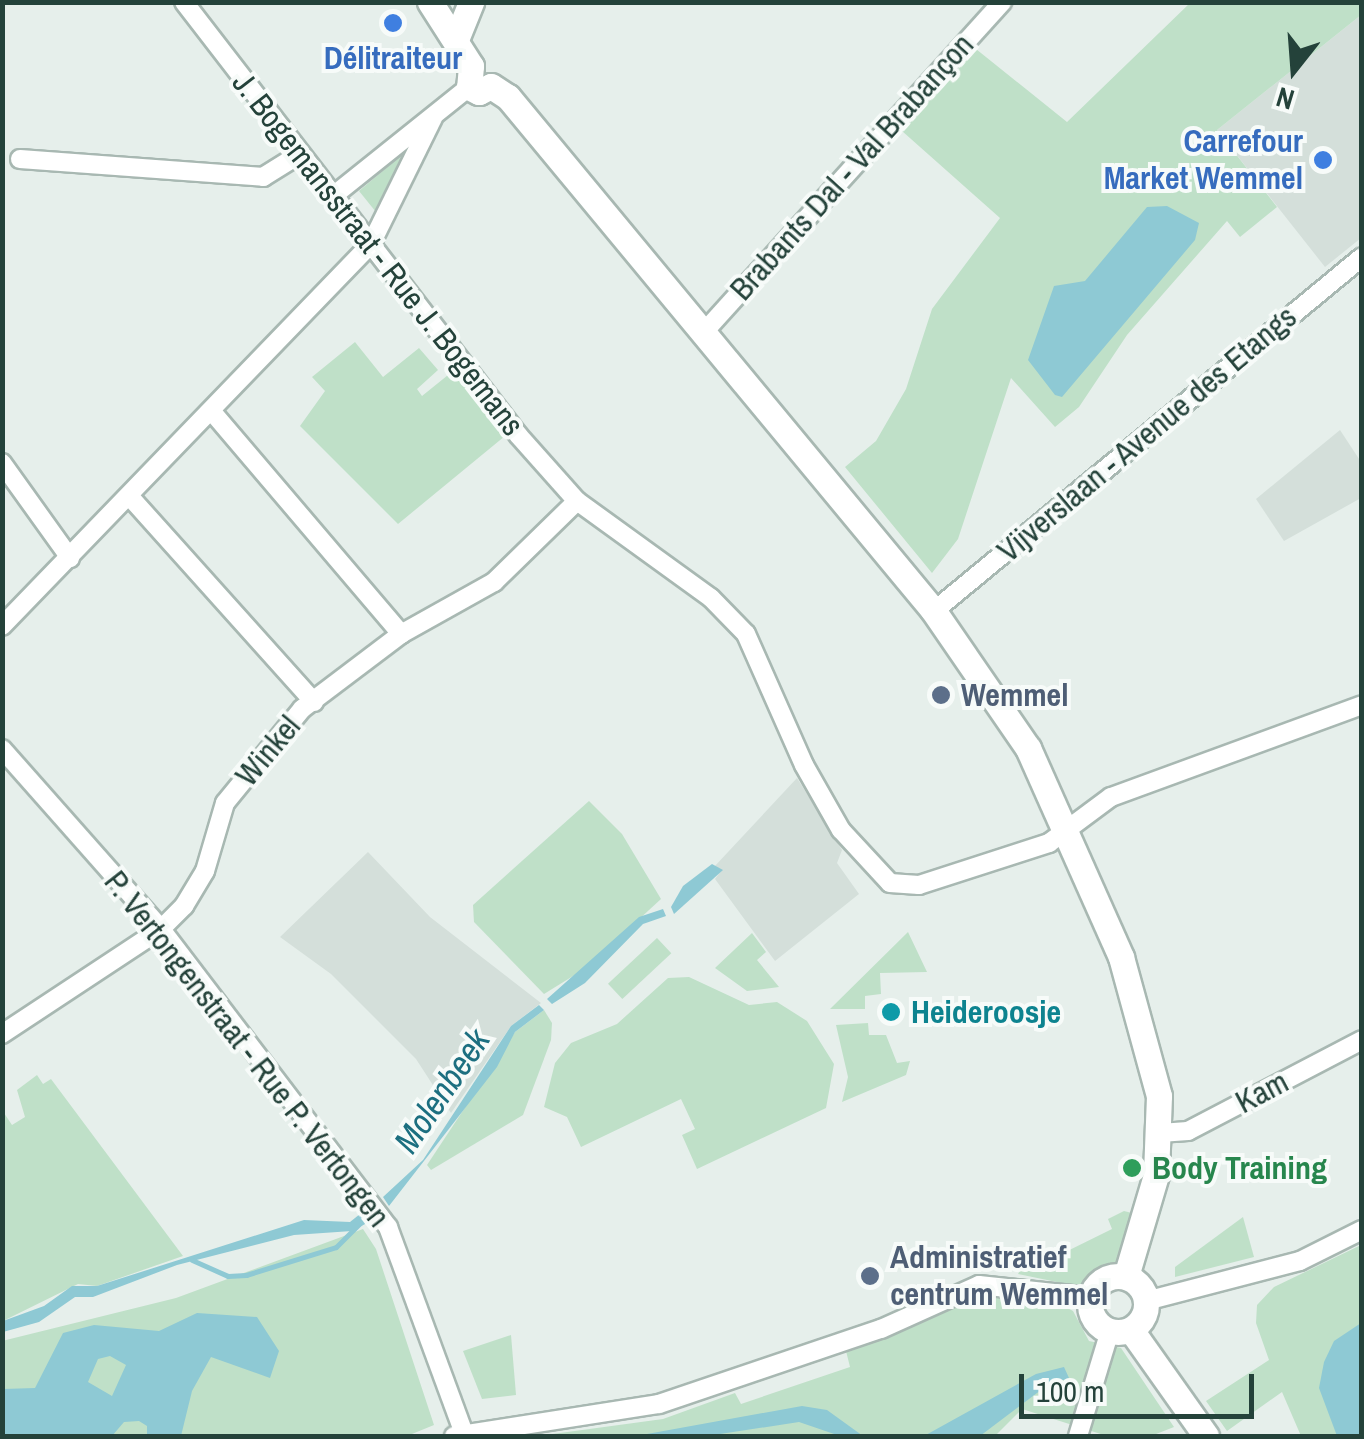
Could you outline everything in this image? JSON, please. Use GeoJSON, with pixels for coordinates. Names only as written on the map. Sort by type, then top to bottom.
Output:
{"type":"FeatureCollection","features":[{"type":"Feature","properties":{"kind":"street","name":"J. Bogemansstraat - Rue J. Bogemans"},"geometry":{"type":"LineString","coordinates":[[184,2],[519,436],[578,501],[710,598],[746,634],[804,766],[841,830],[878,876],[902,888],[919,885],[1049,843],[1111,797],[1362,704]]}},
{"type":"Feature","properties":{"kind":"street"},"geometry":{"type":"LineString","coordinates":[[430,2],[457,37],[477,80],[508,97],[934,611],[1014,722],[1067,829],[1146,1038],[1160,1133],[1151,1196],[1126,1276]]}},
{"type":"Feature","properties":{"kind":"street"},"geometry":{"type":"LineString","coordinates":[[457,37],[471,2]]}},
{"type":"Feature","properties":{"kind":"street","name":"Brabants Dal - Val Brabançon"},"geometry":{"type":"LineString","coordinates":[[704,332],[982,9],[1002,2]]}},
{"type":"Feature","properties":{"kind":"street"},"geometry":{"type":"LineString","coordinates":[[333,196],[477,80]]}},
{"type":"Feature","properties":{"kind":"street"},"geometry":{"type":"LineString","coordinates":[[2,626],[214,414],[371,244],[433,118]]}},
{"type":"Feature","properties":{"kind":"street"},"geometry":{"type":"LineString","coordinates":[[20,159],[262,176],[300,154]]}},
{"type":"Feature","properties":{"kind":"street","name":"Vijverslaan - Avenue des Etangs"},"geometry":{"type":"LineString","coordinates":[[934,611],[1362,257]]}},
{"type":"Feature","properties":{"kind":"street"},"geometry":{"type":"LineString","coordinates":[[214,414],[402,634]]}},
{"type":"Feature","properties":{"kind":"street"},"geometry":{"type":"LineString","coordinates":[[2,463],[70,558]]}},
{"type":"Feature","properties":{"kind":"street"},"geometry":{"type":"LineString","coordinates":[[131,498],[314,702]]}},
{"type":"Feature","properties":{"kind":"street","name":"Winkel"},"geometry":{"type":"LineString","coordinates":[[2,1034],[161,929],[205,871],[234,790],[285,726],[402,634],[494,582],[578,501]]}},
{"type":"Feature","properties":{"kind":"street","name":"P. Vertongenstraat - Rue P. Vertongen"},"geometry":{"type":"LineString","coordinates":[[2,749],[161,929],[388,1226],[461,1435]]}},
{"type":"Feature","properties":{"kind":"street","name":"Kam"},"geometry":{"type":"LineString","coordinates":[[1160,1133],[1188,1131],[1362,1040]]}},
{"type":"Feature","properties":{"kind":"street"},"geometry":{"type":"LineString","coordinates":[[1078,1436],[1120,1331],[1146,1301],[1288,1264],[1362,1230]]}},
{"type":"Feature","properties":{"kind":"street"},"geometry":{"type":"LineString","coordinates":[[1146,1301],[1141,1286],[1126,1276],[1104,1280],[1091,1297],[1090,1316],[1120,1331],[1206,1436]]}},
{"type":"Feature","properties":{"kind":"street"},"geometry":{"type":"LineString","coordinates":[[461,1435],[658,1404],[881,1329],[980,1285],[1091,1297]]}},
{"type":"Feature","properties":{"kind":"shaded area"},"geometry":{"type":"Polygon","coordinates":[[[1361,15],[1361,238],[1325,267],[1217,130],[1361,15]]]}},
{"type":"Feature","properties":{"kind":"shaded area"},"geometry":{"type":"Polygon","coordinates":[[[1340,430],[1361,462],[1361,498],[1284,541],[1256,499],[1340,430]]]}},
{"type":"Feature","properties":{"kind":"shaded area"},"geometry":{"type":"Polygon","coordinates":[[[797,778],[842,850],[837,863],[859,894],[775,961],[715,879],[722,870],[714,867],[797,778]]]}},
{"type":"Feature","properties":{"kind":"shaded area"},"geometry":{"type":"Polygon","coordinates":[[[368,852],[430,917],[541,1003],[511,1026],[451,1113],[416,1059],[331,974],[280,937],[368,852]]]}},
{"type":"Feature","properties":{"kind":"green space"},"geometry":{"type":"Polygon","coordinates":[[[1190,3],[1361,3],[1361,15],[1217,130],[1277,207],[1240,237],[1227,221],[1127,335],[1079,407],[1055,427],[1011,378],[958,539],[932,573],[845,467],[876,441],[906,389],[932,309],[1000,218],[902,131],[976,49],[1067,122],[1190,3]]]}},
{"type":"Feature","properties":{"kind":"green space"},"geometry":{"type":"Polygon","coordinates":[[[404,153],[381,212],[376,212],[359,191],[404,153]]]}},
{"type":"Feature","properties":{"kind":"green space"},"geometry":{"type":"Polygon","coordinates":[[[355,342],[383,377],[419,348],[438,370],[417,389],[422,396],[453,371],[505,436],[398,524],[300,426],[325,391],[312,377],[355,342]]]}},
{"type":"Feature","properties":{"kind":"green space"},"geometry":{"type":"Polygon","coordinates":[[[589,801],[622,834],[661,899],[586,968],[544,994],[474,922],[473,905],[589,801]]]}},
{"type":"Feature","properties":{"kind":"green space"},"geometry":{"type":"Polygon","coordinates":[[[908,932],[927,972],[880,973],[881,994],[865,996],[865,1009],[830,1009],[908,932]]]}},
{"type":"Feature","properties":{"kind":"green space"},"geometry":{"type":"Polygon","coordinates":[[[752,933],[766,952],[757,960],[779,987],[747,991],[715,968],[752,933]]]}},
{"type":"Feature","properties":{"kind":"green space"},"geometry":{"type":"Polygon","coordinates":[[[657,938],[671,953],[622,999],[608,984],[657,938]]]}},
{"type":"Feature","properties":{"kind":"green space"},"geometry":{"type":"Polygon","coordinates":[[[689,977],[749,1005],[777,1002],[807,1021],[834,1064],[826,1108],[697,1169],[682,1135],[695,1129],[681,1099],[581,1147],[567,1117],[544,1107],[555,1063],[571,1043],[617,1024],[668,978],[689,977]]]}},
{"type":"Feature","properties":{"kind":"green space"},"geometry":{"type":"Polygon","coordinates":[[[544,1010],[552,1023],[551,1040],[523,1115],[431,1170],[427,1165],[515,1032],[544,1010]]]}},
{"type":"Feature","properties":{"kind":"green space"},"geometry":{"type":"Polygon","coordinates":[[[868,1023],[869,1035],[886,1035],[897,1063],[910,1061],[906,1075],[842,1102],[848,1077],[836,1025],[868,1023]]]}},
{"type":"Feature","properties":{"kind":"green space"},"geometry":{"type":"Polygon","coordinates":[[[37,1075],[43,1084],[51,1079],[183,1256],[97,1286],[78,1284],[3,1321],[2,1110],[12,1125],[25,1117],[17,1090],[37,1075]]]}},
{"type":"Feature","properties":{"kind":"green space"},"geometry":{"type":"Polygon","coordinates":[[[1124,1211],[1132,1213],[1120,1262],[1081,1287],[1018,1274],[1027,1258],[1033,1268],[1112,1229],[1108,1219],[1124,1211]]]}},
{"type":"Feature","properties":{"kind":"green space"},"geometry":{"type":"Polygon","coordinates":[[[1243,1217],[1254,1257],[1175,1277],[1175,1267],[1243,1217]]]}},
{"type":"Feature","properties":{"kind":"green space"},"geometry":{"type":"Polygon","coordinates":[[[363,1229],[376,1249],[434,1425],[407,1436],[3,1436],[2,1341],[176,1298],[363,1229]]]}},
{"type":"Feature","properties":{"kind":"green space"},"geometry":{"type":"Polygon","coordinates":[[[1361,1245],[1361,1436],[1301,1436],[1282,1392],[1227,1431],[1206,1401],[1269,1360],[1256,1323],[1257,1305],[1274,1287],[1361,1245]]]}},
{"type":"Feature","properties":{"kind":"green space"},"geometry":{"type":"Polygon","coordinates":[[[995,1292],[1053,1300],[1073,1311],[1089,1341],[1121,1348],[1174,1427],[1151,1436],[1107,1436],[1022,1409],[995,1436],[538,1436],[663,1419],[735,1393],[741,1404],[850,1367],[846,1351],[853,1347],[995,1292]]]}},
{"type":"Feature","properties":{"kind":"green space"},"geometry":{"type":"Polygon","coordinates":[[[511,1335],[516,1395],[482,1399],[463,1351],[511,1335]]]}},
{"type":"Feature","properties":{"kind":"water"},"geometry":{"type":"Polygon","coordinates":[[[1167,206],[1199,223],[1195,240],[1062,397],[1055,395],[1028,360],[1054,286],[1085,281],[1147,207],[1167,206]]]}},
{"type":"Feature","properties":{"kind":"water"},"geometry":{"type":"Polygon","coordinates":[[[712,864],[723,870],[674,914],[671,907],[683,886],[712,864]]]}},
{"type":"Feature","properties":{"kind":"water"},"geometry":{"type":"Polygon","coordinates":[[[663,909],[666,916],[643,924],[585,983],[552,1004],[547,999],[639,917],[663,909]]]}},
{"type":"Feature","properties":{"kind":"water"},"geometry":{"type":"Polygon","coordinates":[[[539,1005],[544,1010],[515,1032],[497,1067],[389,1206],[383,1197],[423,1160],[511,1026],[539,1005]]]}},
{"type":"Feature","properties":{"kind":"water"},"geometry":{"type":"Polygon","coordinates":[[[360,1214],[367,1223],[352,1231],[294,1235],[177,1265],[93,1297],[75,1297],[39,1322],[3,1332],[3,1321],[44,1306],[72,1286],[97,1286],[304,1220],[350,1222],[360,1214]]]}},
{"type":"Feature","properties":{"kind":"water"},"geometry":{"type":"Polygon","coordinates":[[[197,1313],[257,1317],[279,1351],[270,1378],[211,1357],[192,1391],[181,1436],[147,1436],[147,1426],[139,1421],[124,1422],[112,1436],[3,1436],[3,1389],[35,1388],[63,1333],[94,1325],[159,1331],[197,1313]],[[110,1356],[98,1359],[88,1382],[112,1396],[126,1365],[110,1356]]]}},
{"type":"Feature","properties":{"kind":"water"},"geometry":{"type":"Polygon","coordinates":[[[1361,1323],[1361,1436],[1337,1436],[1319,1388],[1324,1362],[1334,1341],[1361,1323]]]}},
{"type":"Feature","properties":{"kind":"water"},"geometry":{"type":"Polygon","coordinates":[[[1064,1367],[1069,1378],[1045,1387],[980,1436],[924,1436],[1036,1374],[1064,1367]]]}},
{"type":"Feature","properties":{"kind":"water"},"geometry":{"type":"Polygon","coordinates":[[[802,1406],[827,1410],[863,1436],[840,1436],[799,1422],[707,1436],[636,1436],[802,1406]]]}},
{"type":"Feature","properties":{"kind":"waterway","name":"Molenbeek"},"geometry":{"type":"LineString","coordinates":[[192,1260],[228,1276],[246,1275],[336,1247],[364,1219]]}},
{"type":"Feature","properties":{"kind":"place","name":"Délitraiteur"},"geometry":{"type":"Point","coordinates":[393,23]}},
{"type":"Feature","properties":{"kind":"place","name":"Carrefour Market Wemmel"},"geometry":{"type":"Point","coordinates":[1323,160]}},
{"type":"Feature","properties":{"kind":"place","name":"Wemmel"},"geometry":{"type":"Point","coordinates":[941,695]}},
{"type":"Feature","properties":{"kind":"place","name":"Heideroosje"},"geometry":{"type":"Point","coordinates":[891,1012]}},
{"type":"Feature","properties":{"kind":"place","name":"Body Training"},"geometry":{"type":"Point","coordinates":[1132,1168]}},
{"type":"Feature","properties":{"kind":"place","name":"Administratief centrum Wemmel"},"geometry":{"type":"Point","coordinates":[870,1276]}}]}
